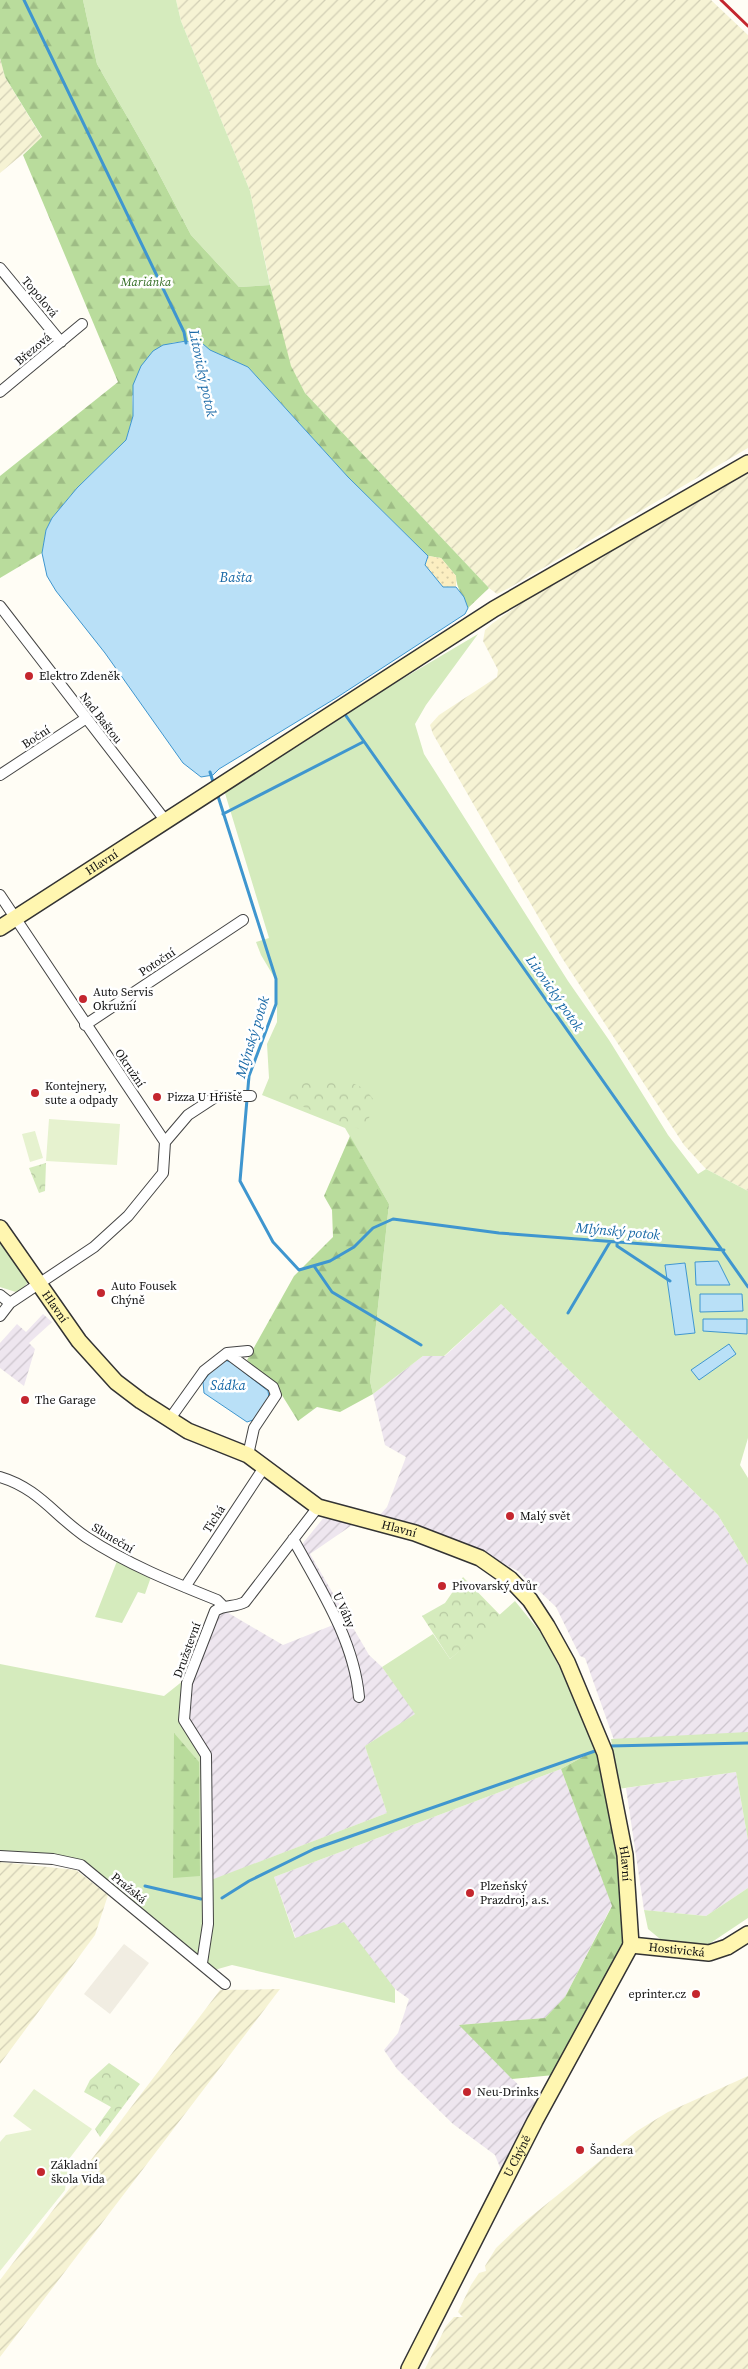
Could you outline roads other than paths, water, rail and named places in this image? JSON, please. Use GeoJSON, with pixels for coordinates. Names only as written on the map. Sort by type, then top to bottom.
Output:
{"type":"FeatureCollection","features":[{"type":"Feature","properties":{"kind":"street","name":"Topolová"},"geometry":{"type":"LineString","coordinates":[[0,268],[61,342]]}},
{"type":"Feature","properties":{"kind":"street","name":"Březová"},"geometry":{"type":"LineString","coordinates":[[0,392],[82,324]]}},
{"type":"Feature","properties":{"kind":"street","name":"Hlavní"},"geometry":{"type":"LineString","coordinates":[[0,928],[164,820],[494,610],[748,463]]}},
{"type":"Feature","properties":{"kind":"street","name":"Nad Baštou"},"geometry":{"type":"LineString","coordinates":[[0,606],[164,820]]}},
{"type":"Feature","properties":{"kind":"street","name":"Boční"},"geometry":{"type":"LineString","coordinates":[[0,775],[85,719]]}},
{"type":"Feature","properties":{"kind":"street","name":"Okružní"},"geometry":{"type":"LineString","coordinates":[[0,895],[85,1025],[165,1142]]}},
{"type":"Feature","properties":{"kind":"street","name":"Potoční"},"geometry":{"type":"LineString","coordinates":[[85,1025],[243,920]]}},
{"type":"Feature","properties":{"kind":"street"},"geometry":{"type":"LineString","coordinates":[[0,1316],[10,1303],[94,1247],[128,1216],[163,1173],[165,1142],[188,1115],[217,1096],[251,1096]]}},
{"type":"Feature","properties":{"kind":"street","name":"Hlavní"},"geometry":{"type":"LineString","coordinates":[[0,1228],[40,1282],[70,1328],[116,1382],[169,1420],[210,1440],[248,1454],[318,1507],[415,1533],[476,1556],[510,1578],[530,1600],[547,1626],[571,1670],[605,1753],[625,1855],[631,1945]]}},
{"type":"Feature","properties":{"kind":"street"},"geometry":{"type":"LineString","coordinates":[[0,1295],[10,1303]]}},
{"type":"Feature","properties":{"kind":"street"},"geometry":{"type":"LineString","coordinates":[[169,1420],[204,1371],[227,1353],[248,1351]]}},
{"type":"Feature","properties":{"kind":"street"},"geometry":{"type":"LineString","coordinates":[[227,1353],[273,1387],[276,1395],[254,1428],[248,1454]]}},
{"type":"Feature","properties":{"kind":"street","name":"Tichá"},"geometry":{"type":"LineString","coordinates":[[185,1587],[265,1466]]}},
{"type":"Feature","properties":{"kind":"street","name":"Sluneční"},"geometry":{"type":"LineString","coordinates":[[0,1477],[12,1480],[39,1496],[85,1536],[124,1560],[217,1600],[223,1606]]}},
{"type":"Feature","properties":{"kind":"street"},"geometry":{"type":"LineString","coordinates":[[223,1606],[237,1606],[245,1602],[318,1507]]}},
{"type":"Feature","properties":{"kind":"street","name":"U Váhy"},"geometry":{"type":"LineString","coordinates":[[293,1539],[331,1608],[355,1667],[359,1697]]}},
{"type":"Feature","properties":{"kind":"street","name":"Družstevní"},"geometry":{"type":"LineString","coordinates":[[202,1964],[208,1924],[206,1755],[184,1720],[187,1683],[215,1611],[223,1606]]}},
{"type":"Feature","properties":{"kind":"street","name":"Pražská"},"geometry":{"type":"LineString","coordinates":[[0,1856],[53,1859],[81,1865],[225,1984]]}},
{"type":"Feature","properties":{"kind":"street","name":"Hostivická"},"geometry":{"type":"LineString","coordinates":[[631,1945],[709,1954],[727,1947],[748,1934]]}},
{"type":"Feature","properties":{"kind":"street","name":"U Chýně"},"geometry":{"type":"LineString","coordinates":[[409,2369],[535,2121],[631,1945]]}},
{"type":"Feature","properties":{"kind":"water","name":"Bašta"},"geometry":{"type":"Polygon","coordinates":[[[186,341],[203,344],[210,350],[248,367],[348,477],[428,556],[425,565],[443,587],[456,587],[464,597],[468,608],[465,614],[336,698],[219,769],[213,775],[201,777],[183,763],[105,653],[56,591],[47,576],[42,553],[46,530],[52,518],[77,488],[126,440],[133,416],[133,385],[141,366],[153,351],[163,345],[186,341]]]}},
{"type":"Feature","properties":{"kind":"water"},"geometry":{"type":"Polygon","coordinates":[[[718,1261],[730,1285],[696,1285],[695,1262],[718,1261]]]}},
{"type":"Feature","properties":{"kind":"water"},"geometry":{"type":"Polygon","coordinates":[[[685,1263],[695,1333],[675,1335],[665,1265],[685,1263]]]}},
{"type":"Feature","properties":{"kind":"water"},"geometry":{"type":"Polygon","coordinates":[[[700,1294],[742,1294],[743,1311],[700,1312],[700,1294]]]}},
{"type":"Feature","properties":{"kind":"water"},"geometry":{"type":"Polygon","coordinates":[[[703,1319],[747,1319],[747,1334],[703,1331],[703,1319]]]}},
{"type":"Feature","properties":{"kind":"water"},"geometry":{"type":"Polygon","coordinates":[[[729,1344],[736,1354],[699,1380],[691,1370],[729,1344]]]}},
{"type":"Feature","properties":{"kind":"water","name":"Sádka"},"geometry":{"type":"Polygon","coordinates":[[[224,1360],[231,1362],[268,1391],[269,1398],[253,1420],[247,1422],[204,1393],[203,1382],[216,1365],[224,1360]]]}},
{"type":"Feature","properties":{"kind":"waterway","name":"Litovický potok"},"geometry":{"type":"LineString","coordinates":[[24,0],[184,332],[186,343]]}},
{"type":"Feature","properties":{"kind":"waterway","name":"Litovický potok"},"geometry":{"type":"LineString","coordinates":[[344,713],[748,1287]]}},
{"type":"Feature","properties":{"kind":"waterway"},"geometry":{"type":"LineString","coordinates":[[223,814],[363,742]]}},
{"type":"Feature","properties":{"kind":"waterway","name":"Mlýnský potok"},"geometry":{"type":"LineString","coordinates":[[210,772],[214,785]]}},
{"type":"Feature","properties":{"kind":"waterway","name":"Mlýnský potok"},"geometry":{"type":"LineString","coordinates":[[217,793],[276,979],[276,1004],[249,1076],[240,1181],[273,1242],[299,1270],[330,1261],[354,1247],[373,1228],[393,1219],[499,1233],[724,1250]]}},
{"type":"Feature","properties":{"kind":"waterway"},"geometry":{"type":"LineString","coordinates":[[568,1313],[610,1242]]}},
{"type":"Feature","properties":{"kind":"waterway"},"geometry":{"type":"LineString","coordinates":[[617,1243],[617,1246],[670,1281]]}},
{"type":"Feature","properties":{"kind":"waterway"},"geometry":{"type":"LineString","coordinates":[[314,1266],[332,1292],[421,1345]]}},
{"type":"Feature","properties":{"kind":"waterway"},"geometry":{"type":"LineString","coordinates":[[609,1746],[748,1743]]}},
{"type":"Feature","properties":{"kind":"waterway"},"geometry":{"type":"LineString","coordinates":[[222,1898],[249,1881],[314,1849],[595,1751]]}},
{"type":"Feature","properties":{"kind":"waterway"},"geometry":{"type":"LineString","coordinates":[[145,1886],[201,1899]]}},
{"type":"Feature","properties":{"kind":"railway"},"geometry":{"type":"LineString","coordinates":[[721,0],[748,26]]}},
{"type":"Feature","properties":{"kind":"place","name":"Elektro Zdeněk"},"geometry":{"type":"Point","coordinates":[29,676]}},
{"type":"Feature","properties":{"kind":"place","name":"Auto Servis Okružní"},"geometry":{"type":"Point","coordinates":[83,999]}},
{"type":"Feature","properties":{"kind":"place","name":"Kontejnery, sute a odpady"},"geometry":{"type":"Point","coordinates":[35,1093]}},
{"type":"Feature","properties":{"kind":"place","name":"Pizza U Hřiště"},"geometry":{"type":"Point","coordinates":[157,1097]}},
{"type":"Feature","properties":{"kind":"place","name":"Auto Fousek Chýně"},"geometry":{"type":"Point","coordinates":[101,1293]}},
{"type":"Feature","properties":{"kind":"place","name":"The Garage"},"geometry":{"type":"Point","coordinates":[25,1400]}},
{"type":"Feature","properties":{"kind":"place","name":"Malý svět"},"geometry":{"type":"Point","coordinates":[510,1516]}},
{"type":"Feature","properties":{"kind":"place","name":"Pivovarský dvůr"},"geometry":{"type":"Point","coordinates":[442,1586]}},
{"type":"Feature","properties":{"kind":"place","name":"Plzeňský Prazdroj, a.s."},"geometry":{"type":"Point","coordinates":[470,1893]}},
{"type":"Feature","properties":{"kind":"place","name":"eprinter.cz"},"geometry":{"type":"Point","coordinates":[696,1994]}},
{"type":"Feature","properties":{"kind":"place","name":"Neu-Drinks"},"geometry":{"type":"Point","coordinates":[467,2092]}},
{"type":"Feature","properties":{"kind":"place","name":"Šandera"},"geometry":{"type":"Point","coordinates":[580,2150]}},
{"type":"Feature","properties":{"kind":"place","name":"Základní škola Vida"},"geometry":{"type":"Point","coordinates":[41,2172]}},
{"type":"Feature","properties":{"kind":"park label","name":"Mariánka"},"geometry":{"type":"Point","coordinates":[146,282]}}]}
